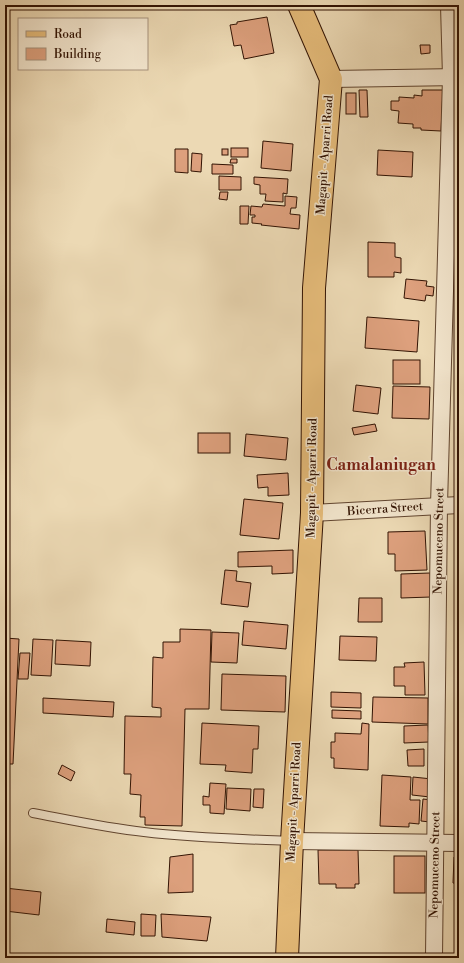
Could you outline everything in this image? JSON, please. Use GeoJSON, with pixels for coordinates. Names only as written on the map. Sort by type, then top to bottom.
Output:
{"type":"FeatureCollection","features":[{"type":"Feature","properties":{"kind":"main road","name":"Magapit - Aparri Road"},"geometry":{"type":"LineString","coordinates":[[287,958],[292,841],[312,513],[314,288],[330,79],[299,5]]}},
{"type":"Feature","properties":{"kind":"street","name":"Nepomuceno Street"},"geometry":{"type":"LineString","coordinates":[[434,958],[440,505],[455,77],[449,5]]}},
{"type":"Feature","properties":{"kind":"street"},"geometry":{"type":"LineString","coordinates":[[330,79],[455,77]]}},
{"type":"Feature","properties":{"kind":"street","name":"Bicerra Street"},"geometry":{"type":"LineString","coordinates":[[312,513],[459,505]]}},
{"type":"Feature","properties":{"kind":"street"},"geometry":{"type":"LineString","coordinates":[[292,841],[459,843]]}},
{"type":"Feature","properties":{"kind":"lane"},"geometry":{"type":"LineString","coordinates":[[33,813],[143,832],[194,837],[292,841]]}},
{"type":"Feature","properties":{"kind":"building"},"geometry":{"type":"Polygon","coordinates":[[[267,17],[274,53],[244,59],[241,45],[234,46],[230,25],[237,24],[237,22],[267,17]]]}},
{"type":"Feature","properties":{"kind":"building"},"geometry":{"type":"Polygon","coordinates":[[[420,45],[430,45],[430,53],[421,54],[420,45]]]}},
{"type":"Feature","properties":{"kind":"building"},"geometry":{"type":"Polygon","coordinates":[[[359,90],[367,90],[368,117],[360,117],[359,90]]]}},
{"type":"Feature","properties":{"kind":"building"},"geometry":{"type":"Polygon","coordinates":[[[422,90],[443,90],[441,131],[421,130],[421,128],[413,128],[413,124],[398,123],[399,111],[391,110],[391,101],[399,101],[399,97],[414,98],[414,95],[422,96],[422,90]]]}},
{"type":"Feature","properties":{"kind":"building"},"geometry":{"type":"Polygon","coordinates":[[[346,93],[356,93],[356,114],[346,114],[346,93]]]}},
{"type":"Feature","properties":{"kind":"building"},"geometry":{"type":"Polygon","coordinates":[[[263,141],[293,144],[291,171],[261,168],[263,141]]]}},
{"type":"Feature","properties":{"kind":"building"},"geometry":{"type":"Polygon","coordinates":[[[231,148],[248,148],[248,157],[231,157],[231,148]]]}},
{"type":"Feature","properties":{"kind":"building"},"geometry":{"type":"Polygon","coordinates":[[[175,149],[188,149],[188,173],[175,172],[175,149]]]}},
{"type":"Feature","properties":{"kind":"building"},"geometry":{"type":"Polygon","coordinates":[[[222,149],[228,149],[228,155],[222,155],[222,149]]]}},
{"type":"Feature","properties":{"kind":"building"},"geometry":{"type":"Polygon","coordinates":[[[378,150],[413,152],[412,177],[377,175],[378,150]]]}},
{"type":"Feature","properties":{"kind":"building"},"geometry":{"type":"Polygon","coordinates":[[[192,153],[202,154],[201,172],[191,171],[192,153]]]}},
{"type":"Feature","properties":{"kind":"building"},"geometry":{"type":"Polygon","coordinates":[[[231,159],[237,159],[237,163],[230,163],[231,159]]]}},
{"type":"Feature","properties":{"kind":"building"},"geometry":{"type":"Polygon","coordinates":[[[212,164],[233,165],[233,174],[212,174],[212,164]]]}},
{"type":"Feature","properties":{"kind":"building"},"geometry":{"type":"Polygon","coordinates":[[[219,176],[241,177],[241,190],[219,190],[219,176]]]}},
{"type":"Feature","properties":{"kind":"building"},"geometry":{"type":"Polygon","coordinates":[[[254,177],[288,179],[287,194],[283,193],[283,202],[265,201],[266,194],[260,194],[260,185],[254,184],[254,177]]]}},
{"type":"Feature","properties":{"kind":"building"},"geometry":{"type":"Polygon","coordinates":[[[220,192],[228,192],[227,200],[219,199],[220,192]]]}},
{"type":"Feature","properties":{"kind":"building"},"geometry":{"type":"Polygon","coordinates":[[[285,196],[297,197],[296,208],[291,208],[290,214],[300,215],[299,229],[252,223],[252,217],[255,217],[255,215],[250,215],[251,206],[262,207],[263,204],[285,206],[285,196]]]}},
{"type":"Feature","properties":{"kind":"building"},"geometry":{"type":"Polygon","coordinates":[[[240,206],[249,206],[248,224],[240,224],[240,206]]]}},
{"type":"Feature","properties":{"kind":"building"},"geometry":{"type":"Polygon","coordinates":[[[368,242],[395,243],[395,257],[401,258],[401,273],[394,272],[394,277],[368,277],[368,242]]]}},
{"type":"Feature","properties":{"kind":"building"},"geometry":{"type":"Polygon","coordinates":[[[406,279],[427,281],[426,286],[434,287],[433,296],[426,295],[425,301],[404,298],[406,279]]]}},
{"type":"Feature","properties":{"kind":"building"},"geometry":{"type":"Polygon","coordinates":[[[367,317],[419,321],[417,352],[365,348],[367,317]]]}},
{"type":"Feature","properties":{"kind":"building"},"geometry":{"type":"Polygon","coordinates":[[[393,360],[420,360],[420,384],[393,384],[393,360]]]}},
{"type":"Feature","properties":{"kind":"building"},"geometry":{"type":"Polygon","coordinates":[[[356,385],[381,388],[378,414],[353,411],[356,385]]]}},
{"type":"Feature","properties":{"kind":"building"},"geometry":{"type":"Polygon","coordinates":[[[393,386],[430,387],[429,419],[392,418],[393,386]]]}},
{"type":"Feature","properties":{"kind":"building"},"geometry":{"type":"Polygon","coordinates":[[[375,424],[377,431],[354,435],[352,428],[375,424]]]}},
{"type":"Feature","properties":{"kind":"building"},"geometry":{"type":"Polygon","coordinates":[[[198,433],[230,433],[230,453],[198,453],[198,433]]]}},
{"type":"Feature","properties":{"kind":"building"},"geometry":{"type":"Polygon","coordinates":[[[246,434],[288,438],[286,460],[244,456],[246,434]]]}},
{"type":"Feature","properties":{"kind":"building"},"geometry":{"type":"Polygon","coordinates":[[[288,473],[289,495],[268,496],[268,487],[258,488],[257,475],[288,473]]]}},
{"type":"Feature","properties":{"kind":"building"},"geometry":{"type":"Polygon","coordinates":[[[244,499],[283,503],[279,539],[240,535],[244,499]]]}},
{"type":"Feature","properties":{"kind":"building"},"geometry":{"type":"Polygon","coordinates":[[[425,531],[427,570],[395,571],[395,554],[388,554],[388,532],[425,531]]]}},
{"type":"Feature","properties":{"kind":"building"},"geometry":{"type":"Polygon","coordinates":[[[293,550],[293,573],[272,574],[272,566],[238,567],[238,552],[293,550]]]}},
{"type":"Feature","properties":{"kind":"building"},"geometry":{"type":"Polygon","coordinates":[[[225,570],[237,571],[236,581],[251,583],[248,607],[221,604],[225,570]]]}},
{"type":"Feature","properties":{"kind":"building"},"geometry":{"type":"Polygon","coordinates":[[[430,573],[431,597],[401,598],[401,574],[430,573]]]}},
{"type":"Feature","properties":{"kind":"building"},"geometry":{"type":"Polygon","coordinates":[[[359,598],[382,598],[382,622],[358,622],[359,598]]]}},
{"type":"Feature","properties":{"kind":"building"},"geometry":{"type":"Polygon","coordinates":[[[244,621],[288,625],[286,649],[242,645],[244,621]]]}},
{"type":"Feature","properties":{"kind":"building"},"geometry":{"type":"Polygon","coordinates":[[[180,629],[211,630],[209,709],[185,709],[182,826],[145,825],[145,817],[140,817],[141,795],[130,794],[131,774],[124,774],[125,716],[161,717],[161,708],[152,707],[153,657],[163,658],[163,642],[180,642],[180,629]]]}},
{"type":"Feature","properties":{"kind":"building"},"geometry":{"type":"Polygon","coordinates":[[[212,632],[239,633],[237,663],[211,662],[212,632]]]}},
{"type":"Feature","properties":{"kind":"building"},"geometry":{"type":"Polygon","coordinates":[[[340,636],[377,637],[376,661],[339,660],[340,636]]]}},
{"type":"Feature","properties":{"kind":"building"},"geometry":{"type":"Polygon","coordinates":[[[5,638],[19,639],[13,764],[5,764],[5,638]]]}},
{"type":"Feature","properties":{"kind":"building"},"geometry":{"type":"Polygon","coordinates":[[[33,639],[53,640],[51,676],[31,675],[33,639]]]}},
{"type":"Feature","properties":{"kind":"building"},"geometry":{"type":"Polygon","coordinates":[[[56,640],[91,642],[90,666],[55,664],[56,640]]]}},
{"type":"Feature","properties":{"kind":"building"},"geometry":{"type":"Polygon","coordinates":[[[20,653],[30,653],[28,679],[18,679],[20,653]]]}},
{"type":"Feature","properties":{"kind":"building"},"geometry":{"type":"Polygon","coordinates":[[[424,662],[425,695],[405,695],[405,686],[394,686],[394,667],[405,667],[404,663],[424,662]]]}},
{"type":"Feature","properties":{"kind":"building"},"geometry":{"type":"Polygon","coordinates":[[[222,674],[286,676],[285,712],[221,710],[222,674]]]}},
{"type":"Feature","properties":{"kind":"building"},"geometry":{"type":"Polygon","coordinates":[[[331,692],[361,693],[361,708],[331,707],[331,692]]]}},
{"type":"Feature","properties":{"kind":"building"},"geometry":{"type":"Polygon","coordinates":[[[373,697],[428,698],[428,724],[372,722],[373,697]]]}},
{"type":"Feature","properties":{"kind":"building"},"geometry":{"type":"Polygon","coordinates":[[[43,698],[114,702],[113,717],[43,713],[43,698]]]}},
{"type":"Feature","properties":{"kind":"building"},"geometry":{"type":"Polygon","coordinates":[[[332,710],[361,711],[361,719],[332,718],[332,710]]]}},
{"type":"Feature","properties":{"kind":"building"},"geometry":{"type":"Polygon","coordinates":[[[202,723],[259,726],[258,749],[253,749],[252,773],[225,771],[226,765],[200,764],[202,723]]]}},
{"type":"Feature","properties":{"kind":"building"},"geometry":{"type":"Polygon","coordinates":[[[362,723],[369,724],[368,770],[334,768],[334,758],[331,758],[331,742],[335,742],[335,733],[361,734],[362,723]]]}},
{"type":"Feature","properties":{"kind":"building"},"geometry":{"type":"Polygon","coordinates":[[[428,725],[429,742],[404,743],[404,726],[428,725]]]}},
{"type":"Feature","properties":{"kind":"building"},"geometry":{"type":"Polygon","coordinates":[[[424,749],[424,766],[408,766],[407,750],[424,749]]]}},
{"type":"Feature","properties":{"kind":"building"},"geometry":{"type":"Polygon","coordinates":[[[62,765],[75,772],[71,781],[58,774],[62,765]]]}},
{"type":"Feature","properties":{"kind":"building"},"geometry":{"type":"Polygon","coordinates":[[[382,775],[411,777],[410,800],[420,800],[419,824],[409,823],[409,827],[380,826],[382,775]]]}},
{"type":"Feature","properties":{"kind":"building"},"geometry":{"type":"Polygon","coordinates":[[[413,777],[432,779],[430,797],[412,795],[413,777]]]}},
{"type":"Feature","properties":{"kind":"building"},"geometry":{"type":"Polygon","coordinates":[[[210,783],[226,784],[224,814],[210,813],[210,805],[203,805],[203,796],[209,797],[210,783]]]}},
{"type":"Feature","properties":{"kind":"building"},"geometry":{"type":"Polygon","coordinates":[[[227,788],[251,789],[250,811],[226,809],[227,788]]]}},
{"type":"Feature","properties":{"kind":"building"},"geometry":{"type":"Polygon","coordinates":[[[254,789],[264,789],[263,808],[253,807],[254,789]]]}},
{"type":"Feature","properties":{"kind":"building"},"geometry":{"type":"Polygon","coordinates":[[[423,799],[432,800],[430,822],[421,821],[423,799]]]}},
{"type":"Feature","properties":{"kind":"building"},"geometry":{"type":"Polygon","coordinates":[[[318,850],[358,850],[359,884],[355,884],[355,888],[336,888],[336,884],[319,884],[318,850]]]}},
{"type":"Feature","properties":{"kind":"building"},"geometry":{"type":"Polygon","coordinates":[[[193,854],[193,892],[168,893],[170,857],[193,854]]]}},
{"type":"Feature","properties":{"kind":"building"},"geometry":{"type":"Polygon","coordinates":[[[394,856],[425,856],[425,893],[394,893],[394,856]]]}},
{"type":"Feature","properties":{"kind":"building"},"geometry":{"type":"Polygon","coordinates":[[[454,857],[459,857],[459,884],[453,883],[454,857]]]}},
{"type":"Feature","properties":{"kind":"building"},"geometry":{"type":"Polygon","coordinates":[[[5,888],[41,892],[39,915],[5,911],[5,888]]]}},
{"type":"Feature","properties":{"kind":"building"},"geometry":{"type":"Polygon","coordinates":[[[141,914],[156,915],[155,936],[141,936],[141,914]]]}},
{"type":"Feature","properties":{"kind":"building"},"geometry":{"type":"Polygon","coordinates":[[[161,914],[211,917],[207,941],[162,937],[161,914]]]}},
{"type":"Feature","properties":{"kind":"building"},"geometry":{"type":"Polygon","coordinates":[[[107,919],[135,922],[134,935],[106,932],[107,919]]]}},
{"type":"Feature","properties":{"kind":"district","name":"Camalaniugan"},"geometry":{"type":"Point","coordinates":[381,465]}}]}
